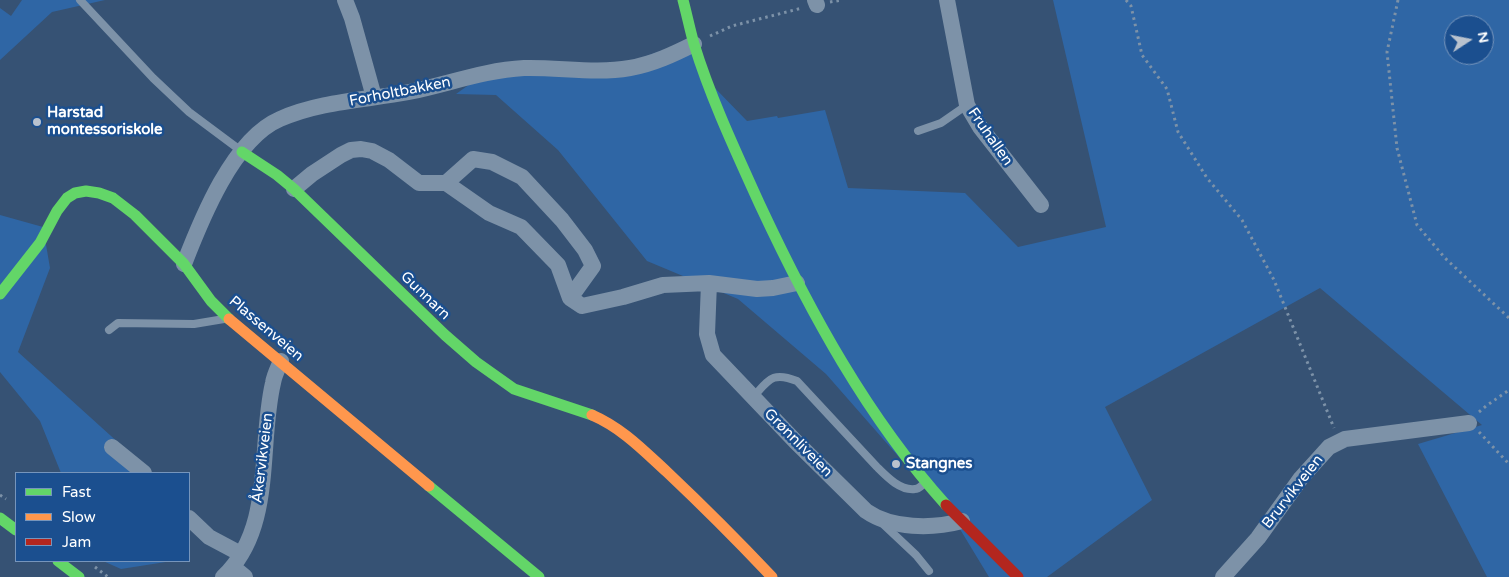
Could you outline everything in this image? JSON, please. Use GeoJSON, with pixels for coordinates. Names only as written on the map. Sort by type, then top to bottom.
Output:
{"type":"FeatureCollection","features":[{"type":"Feature","properties":{"kind":"street"},"geometry":{"type":"LineString","coordinates":[[345,0],[352,18],[374,98]]}},
{"type":"Feature","properties":{"kind":"street"},"geometry":{"type":"LineString","coordinates":[[683,0],[694,44],[731,139],[797,283],[824,332],[860,392],[926,482],[962,522],[1018,577]]}},
{"type":"Feature","properties":{"kind":"street","name":"Fruhallen"},"geometry":{"type":"LineString","coordinates":[[947,0],[967,105],[980,128],[1041,205]]}},
{"type":"Feature","properties":{"kind":"street","name":"Forholtbakken"},"geometry":{"type":"LineString","coordinates":[[184,264],[198,228],[228,170],[264,128],[279,119],[305,110],[409,92],[493,72],[516,69],[593,70],[629,68],[668,56],[694,44]]}},
{"type":"Feature","properties":{"kind":"street"},"geometry":{"type":"LineString","coordinates":[[294,189],[312,174],[351,150],[372,151],[389,160],[420,183],[446,183],[489,213],[521,227],[558,265],[570,298],[582,306],[623,298],[663,285],[709,283],[758,289],[797,283]]}},
{"type":"Feature","properties":{"kind":"street","name":"Gunnarn"},"geometry":{"type":"LineString","coordinates":[[242,152],[277,175],[294,189],[444,335],[497,379],[514,389],[535,397],[590,414],[608,422],[626,434],[707,509],[772,577]]}},
{"type":"Feature","properties":{"kind":"street"},"geometry":{"type":"LineString","coordinates":[[446,183],[473,159],[492,162],[522,177],[562,220],[585,250],[593,266],[570,298]]}},
{"type":"Feature","properties":{"kind":"street","name":"Plassenveien"},"geometry":{"type":"LineString","coordinates":[[0,294],[40,243],[57,211],[67,198],[75,193],[86,191],[112,198],[135,215],[184,264],[211,301],[229,319],[539,577]]}},
{"type":"Feature","properties":{"kind":"street","name":"Grønnliveien"},"geometry":{"type":"LineString","coordinates":[[709,283],[707,334],[713,355],[866,511],[899,525],[949,525],[962,522]]}},
{"type":"Feature","properties":{"kind":"street","name":"Åkervikveien"},"geometry":{"type":"LineString","coordinates":[[190,519],[235,569],[251,534],[261,495],[266,428],[273,382],[281,361]]}},
{"type":"Feature","properties":{"kind":"street","name":"Brurvikveien"},"geometry":{"type":"LineString","coordinates":[[1223,577],[1258,538],[1307,472],[1329,447],[1345,439],[1469,423]]}},
{"type":"Feature","properties":{"kind":"street"},"geometry":{"type":"LineString","coordinates":[[112,447],[143,472]]}},
{"type":"Feature","properties":{"kind":"street"},"geometry":{"type":"LineString","coordinates":[[0,518],[15,529]]}},
{"type":"Feature","properties":{"kind":"street"},"geometry":{"type":"LineString","coordinates":[[59,562],[79,577]]}},
{"type":"Feature","properties":{"kind":"lane","name":"Gunnarn"},"geometry":{"type":"LineString","coordinates":[[80,0],[153,78],[189,112],[242,152]]}},
{"type":"Feature","properties":{"kind":"lane"},"geometry":{"type":"LineString","coordinates":[[918,131],[941,123],[967,105]]}},
{"type":"Feature","properties":{"kind":"lane"},"geometry":{"type":"LineString","coordinates":[[109,330],[118,323],[194,324],[229,319]]}},
{"type":"Feature","properties":{"kind":"lane"},"geometry":{"type":"LineString","coordinates":[[753,397],[772,378],[785,377],[797,382],[876,467],[891,480],[904,487],[913,489],[926,482]]}},
{"type":"Feature","properties":{"kind":"lane"},"geometry":{"type":"LineString","coordinates":[[872,515],[916,555],[929,571]]}},
{"type":"Feature","properties":{"kind":"path"},"geometry":{"type":"LineString","coordinates":[[694,44],[732,26],[816,2],[842,0]]}},
{"type":"Feature","properties":{"kind":"path"},"geometry":{"type":"LineString","coordinates":[[1126,0],[1131,6],[1142,55],[1167,89],[1178,132],[1207,178],[1242,220],[1274,280],[1340,442]]}},
{"type":"Feature","properties":{"kind":"path"},"geometry":{"type":"LineString","coordinates":[[1398,0],[1387,52],[1398,148],[1417,225],[1445,258],[1509,318]]}},
{"type":"Feature","properties":{"kind":"path"},"geometry":{"type":"LineString","coordinates":[[1509,390],[1486,406],[1469,423],[1509,464]]}},
{"type":"Feature","properties":{"kind":"shaded area"},"geometry":{"type":"Polygon","coordinates":[[[22,0],[105,0],[52,12],[0,60],[0,8],[11,16],[22,0]]]}},
{"type":"Feature","properties":{"kind":"shaded area"},"geometry":{"type":"Polygon","coordinates":[[[1053,0],[1509,0],[1509,577],[1487,577],[1418,444],[1482,425],[1320,288],[1105,407],[1152,500],[1047,577],[989,577],[955,521],[826,374],[738,299],[647,261],[558,150],[496,95],[456,94],[484,74],[607,70],[692,40],[712,85],[747,121],[825,110],[848,188],[965,193],[1018,247],[1106,227],[1053,0]]]}},
{"type":"Feature","properties":{"kind":"shaded area"},"geometry":{"type":"Polygon","coordinates":[[[0,215],[43,227],[50,268],[18,352],[151,472],[61,472],[40,421],[0,372],[0,215]]]}},
{"type":"Feature","properties":{"kind":"shaded area"},"geometry":{"type":"Polygon","coordinates":[[[105,562],[166,562],[121,569],[105,562]]]}},
{"type":"Feature","properties":{"kind":"traffic: fast"},"geometry":{"type":"LineString","coordinates":[[683,0],[694,44],[716,105],[760,205],[799,285],[842,362],[866,400],[917,471],[946,505]]}},
{"type":"Feature","properties":{"kind":"traffic: fast"},"geometry":{"type":"LineString","coordinates":[[242,152],[277,175],[294,189],[445,335],[476,362],[514,389],[592,415]]}},
{"type":"Feature","properties":{"kind":"traffic: fast"},"geometry":{"type":"LineString","coordinates":[[0,294],[40,243],[57,211],[67,198],[75,193],[86,191],[113,198],[135,215],[184,264],[211,301],[229,319]]}},
{"type":"Feature","properties":{"kind":"traffic: fast"},"geometry":{"type":"LineString","coordinates":[[429,486],[539,577]]}},
{"type":"Feature","properties":{"kind":"traffic: fast"},"geometry":{"type":"LineString","coordinates":[[0,518],[15,529]]}},
{"type":"Feature","properties":{"kind":"traffic: fast"},"geometry":{"type":"LineString","coordinates":[[59,562],[79,577]]}},
{"type":"Feature","properties":{"kind":"traffic: slow"},"geometry":{"type":"LineString","coordinates":[[229,319],[429,486]]}},
{"type":"Feature","properties":{"kind":"traffic: slow"},"geometry":{"type":"LineString","coordinates":[[592,415],[613,426],[641,448],[772,577]]}},
{"type":"Feature","properties":{"kind":"traffic: jam"},"geometry":{"type":"LineString","coordinates":[[946,505],[1018,577]]}},
{"type":"Feature","properties":{"kind":"place","name":"Harstad montessoriskole"},"geometry":{"type":"Point","coordinates":[37,122]}},
{"type":"Feature","properties":{"kind":"place","name":"Stangnes"},"geometry":{"type":"Point","coordinates":[896,464]}}]}
